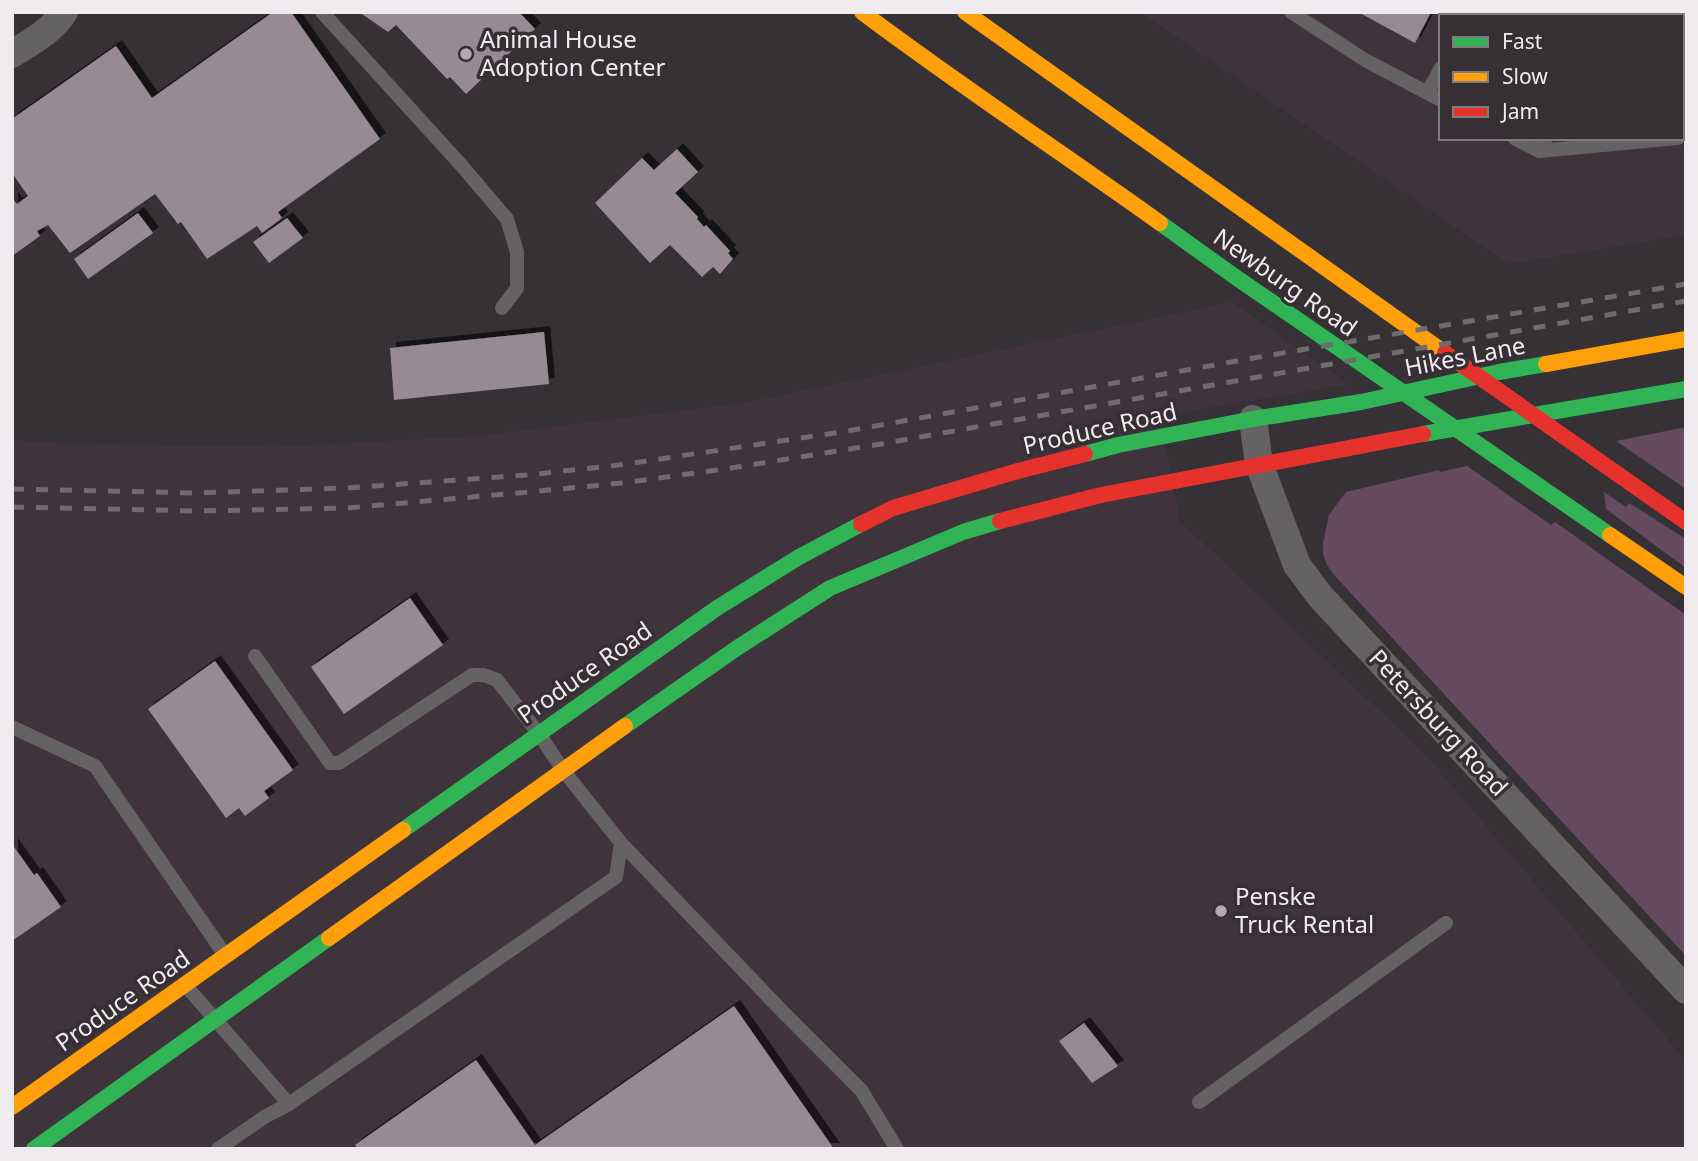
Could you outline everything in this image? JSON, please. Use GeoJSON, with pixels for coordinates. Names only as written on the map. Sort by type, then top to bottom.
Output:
{"type":"FeatureCollection","features":[{"type":"Feature","properties":{"kind":"street"},"geometry":{"type":"LineString","coordinates":[[12,54],[51,29],[64,12]]}},
{"type":"Feature","properties":{"kind":"street","name":"Newburg Road"},"geometry":{"type":"LineString","coordinates":[[862,12],[931,64],[1234,276],[1686,587]]}},
{"type":"Feature","properties":{"kind":"street","name":"Newburg Road"},"geometry":{"type":"LineString","coordinates":[[965,12],[1686,522]]}},
{"type":"Feature","properties":{"kind":"street","name":"Hikes Lane"},"geometry":{"type":"LineString","coordinates":[[1253,419],[1361,402],[1499,372],[1686,339]]}},
{"type":"Feature","properties":{"kind":"street"},"geometry":{"type":"LineString","coordinates":[[34,1149],[563,770],[737,648],[830,589],[963,533],[1101,495],[1259,464],[1686,389]]}},
{"type":"Feature","properties":{"kind":"street","name":"Petersburg Road"},"geometry":{"type":"LineString","coordinates":[[1253,419],[1259,464],[1297,565],[1320,596],[1686,990]]}},
{"type":"Feature","properties":{"kind":"street","name":"Produce Road"},"geometry":{"type":"LineString","coordinates":[[12,1107],[717,608],[799,557],[893,508],[1118,445],[1253,419]]}},
{"type":"Feature","properties":{"kind":"lane"},"geometry":{"type":"LineString","coordinates":[[322,12],[508,219],[517,253],[517,288],[502,309]]}},
{"type":"Feature","properties":{"kind":"lane"},"geometry":{"type":"LineString","coordinates":[[1291,12],[1365,60],[1434,96],[1439,76]]}},
{"type":"Feature","properties":{"kind":"lane"},"geometry":{"type":"LineString","coordinates":[[1522,140],[1543,145],[1642,140]]}},
{"type":"Feature","properties":{"kind":"lane"},"geometry":{"type":"LineString","coordinates":[[255,656],[330,762],[339,762],[472,676],[484,675],[497,680],[621,843],[861,1090],[897,1149]]}},
{"type":"Feature","properties":{"kind":"lane"},"geometry":{"type":"LineString","coordinates":[[12,727],[95,766],[226,956]]}},
{"type":"Feature","properties":{"kind":"lane"},"geometry":{"type":"LineString","coordinates":[[218,1149],[266,1116],[289,1104],[615,877],[621,843]]}},
{"type":"Feature","properties":{"kind":"lane"},"geometry":{"type":"LineString","coordinates":[[1199,1102],[1446,923]]}},
{"type":"Feature","properties":{"kind":"lane"},"geometry":{"type":"LineString","coordinates":[[186,985],[289,1104]]}},
{"type":"Feature","properties":{"kind":"shaded area"},"geometry":{"type":"Polygon","coordinates":[[[1140,12],[1686,12],[1686,235],[1509,264],[1140,12]]]}},
{"type":"Feature","properties":{"kind":"shaded area"},"geometry":{"type":"Polygon","coordinates":[[[1232,302],[1349,384],[1160,416],[1180,521],[1425,754],[1686,1061],[1686,1149],[12,1149],[12,440],[275,447],[476,436],[744,403],[1232,302]]]}},
{"type":"Feature","properties":{"kind":"shaded area"},"geometry":{"type":"Polygon","coordinates":[[[1686,427],[1686,489],[1616,441],[1686,427]]]}},
{"type":"Feature","properties":{"kind":"shaded area"},"geometry":{"type":"Polygon","coordinates":[[[1467,466],[1551,525],[1555,522],[1686,615],[1686,956],[1327,565],[1323,543],[1329,515],[1346,492],[1467,466]]]}},
{"type":"Feature","properties":{"kind":"shaded area"},"geometry":{"type":"Polygon","coordinates":[[[1604,492],[1626,507],[1629,503],[1686,539],[1686,568],[1606,509],[1604,492]]]}},
{"type":"Feature","properties":{"kind":"building"},"geometry":{"type":"Polygon","coordinates":[[[273,12],[291,12],[380,139],[278,212],[282,218],[262,233],[257,226],[207,259],[181,222],[178,224],[155,194],[70,253],[48,225],[37,231],[40,236],[12,256],[12,198],[17,204],[28,196],[12,173],[12,119],[116,46],[152,98],[273,12]]]}},
{"type":"Feature","properties":{"kind":"building","name":"Animal House Adoption Center"},"geometry":{"type":"Polygon","coordinates":[[[359,12],[519,12],[535,29],[466,94],[450,77],[447,79],[396,25],[388,32],[359,12]]]}},
{"type":"Feature","properties":{"kind":"building"},"geometry":{"type":"Polygon","coordinates":[[[1358,12],[1431,12],[1415,43],[1358,12]]]}},
{"type":"Feature","properties":{"kind":"building"},"geometry":{"type":"Polygon","coordinates":[[[677,149],[698,172],[675,193],[704,227],[706,225],[730,251],[728,253],[733,259],[720,274],[713,267],[702,277],[670,245],[650,263],[595,203],[642,158],[654,170],[677,149]]]}},
{"type":"Feature","properties":{"kind":"building"},"geometry":{"type":"Polygon","coordinates":[[[138,213],[153,233],[88,279],[74,259],[138,213]]]}},
{"type":"Feature","properties":{"kind":"building"},"geometry":{"type":"Polygon","coordinates":[[[287,218],[303,238],[269,263],[253,242],[287,218]]]}},
{"type":"Feature","properties":{"kind":"building"},"geometry":{"type":"Polygon","coordinates":[[[544,332],[549,384],[394,400],[390,348],[544,332]]]}},
{"type":"Feature","properties":{"kind":"building"},"geometry":{"type":"Polygon","coordinates":[[[410,598],[443,645],[344,714],[311,667],[410,598]]]}},
{"type":"Feature","properties":{"kind":"building"},"geometry":{"type":"Polygon","coordinates":[[[215,661],[293,770],[264,791],[269,798],[245,816],[239,808],[226,818],[148,709],[215,661]]]}},
{"type":"Feature","properties":{"kind":"building"},"geometry":{"type":"Polygon","coordinates":[[[12,844],[61,907],[12,941],[12,844]]]}},
{"type":"Feature","properties":{"kind":"building"},"geometry":{"type":"Polygon","coordinates":[[[734,1006],[834,1149],[358,1149],[355,1145],[476,1060],[535,1145],[734,1006]]]}},
{"type":"Feature","properties":{"kind":"building"},"geometry":{"type":"Polygon","coordinates":[[[1084,1023],[1118,1066],[1092,1083],[1059,1041],[1084,1023]]]}},
{"type":"Feature","properties":{"kind":"railway"},"geometry":{"type":"LineString","coordinates":[[12,489],[197,493],[347,488],[527,475],[619,465],[842,432],[1686,284]]}},
{"type":"Feature","properties":{"kind":"railway"},"geometry":{"type":"LineString","coordinates":[[12,507],[197,511],[347,508],[622,483],[875,445],[1686,301]]}},
{"type":"Feature","properties":{"kind":"traffic: fast"},"geometry":{"type":"LineString","coordinates":[[1160,223],[1610,535]]}},
{"type":"Feature","properties":{"kind":"traffic: fast"},"geometry":{"type":"LineString","coordinates":[[1085,454],[1118,445],[1361,402],[1546,364]]}},
{"type":"Feature","properties":{"kind":"traffic: fast"},"geometry":{"type":"LineString","coordinates":[[1423,434],[1686,389]]}},
{"type":"Feature","properties":{"kind":"traffic: fast"},"geometry":{"type":"LineString","coordinates":[[625,726],[737,648],[830,588],[963,532],[1000,521]]}},
{"type":"Feature","properties":{"kind":"traffic: fast"},"geometry":{"type":"LineString","coordinates":[[403,830],[717,608],[799,557],[861,524]]}},
{"type":"Feature","properties":{"kind":"traffic: fast"},"geometry":{"type":"LineString","coordinates":[[34,1149],[329,938]]}},
{"type":"Feature","properties":{"kind":"traffic: slow"},"geometry":{"type":"LineString","coordinates":[[862,12],[1160,223]]}},
{"type":"Feature","properties":{"kind":"traffic: slow"},"geometry":{"type":"LineString","coordinates":[[965,12],[1445,353]]}},
{"type":"Feature","properties":{"kind":"traffic: slow"},"geometry":{"type":"LineString","coordinates":[[1546,364],[1686,339]]}},
{"type":"Feature","properties":{"kind":"traffic: slow"},"geometry":{"type":"LineString","coordinates":[[1610,535],[1686,587]]}},
{"type":"Feature","properties":{"kind":"traffic: slow"},"geometry":{"type":"LineString","coordinates":[[329,938],[625,726]]}},
{"type":"Feature","properties":{"kind":"traffic: slow"},"geometry":{"type":"LineString","coordinates":[[12,1107],[403,830]]}},
{"type":"Feature","properties":{"kind":"traffic: jam"},"geometry":{"type":"LineString","coordinates":[[1445,353],[1686,522]]}},
{"type":"Feature","properties":{"kind":"traffic: jam"},"geometry":{"type":"LineString","coordinates":[[1000,521],[1101,495],[1423,434]]}},
{"type":"Feature","properties":{"kind":"traffic: jam"},"geometry":{"type":"LineString","coordinates":[[861,524],[893,508],[1085,454]]}},
{"type":"Feature","properties":{"kind":"place","name":"Animal House Adoption Center"},"geometry":{"type":"Point","coordinates":[466,54]}},
{"type":"Feature","properties":{"kind":"place","name":"Penske Truck Rental"},"geometry":{"type":"Point","coordinates":[1221,911]}}]}
